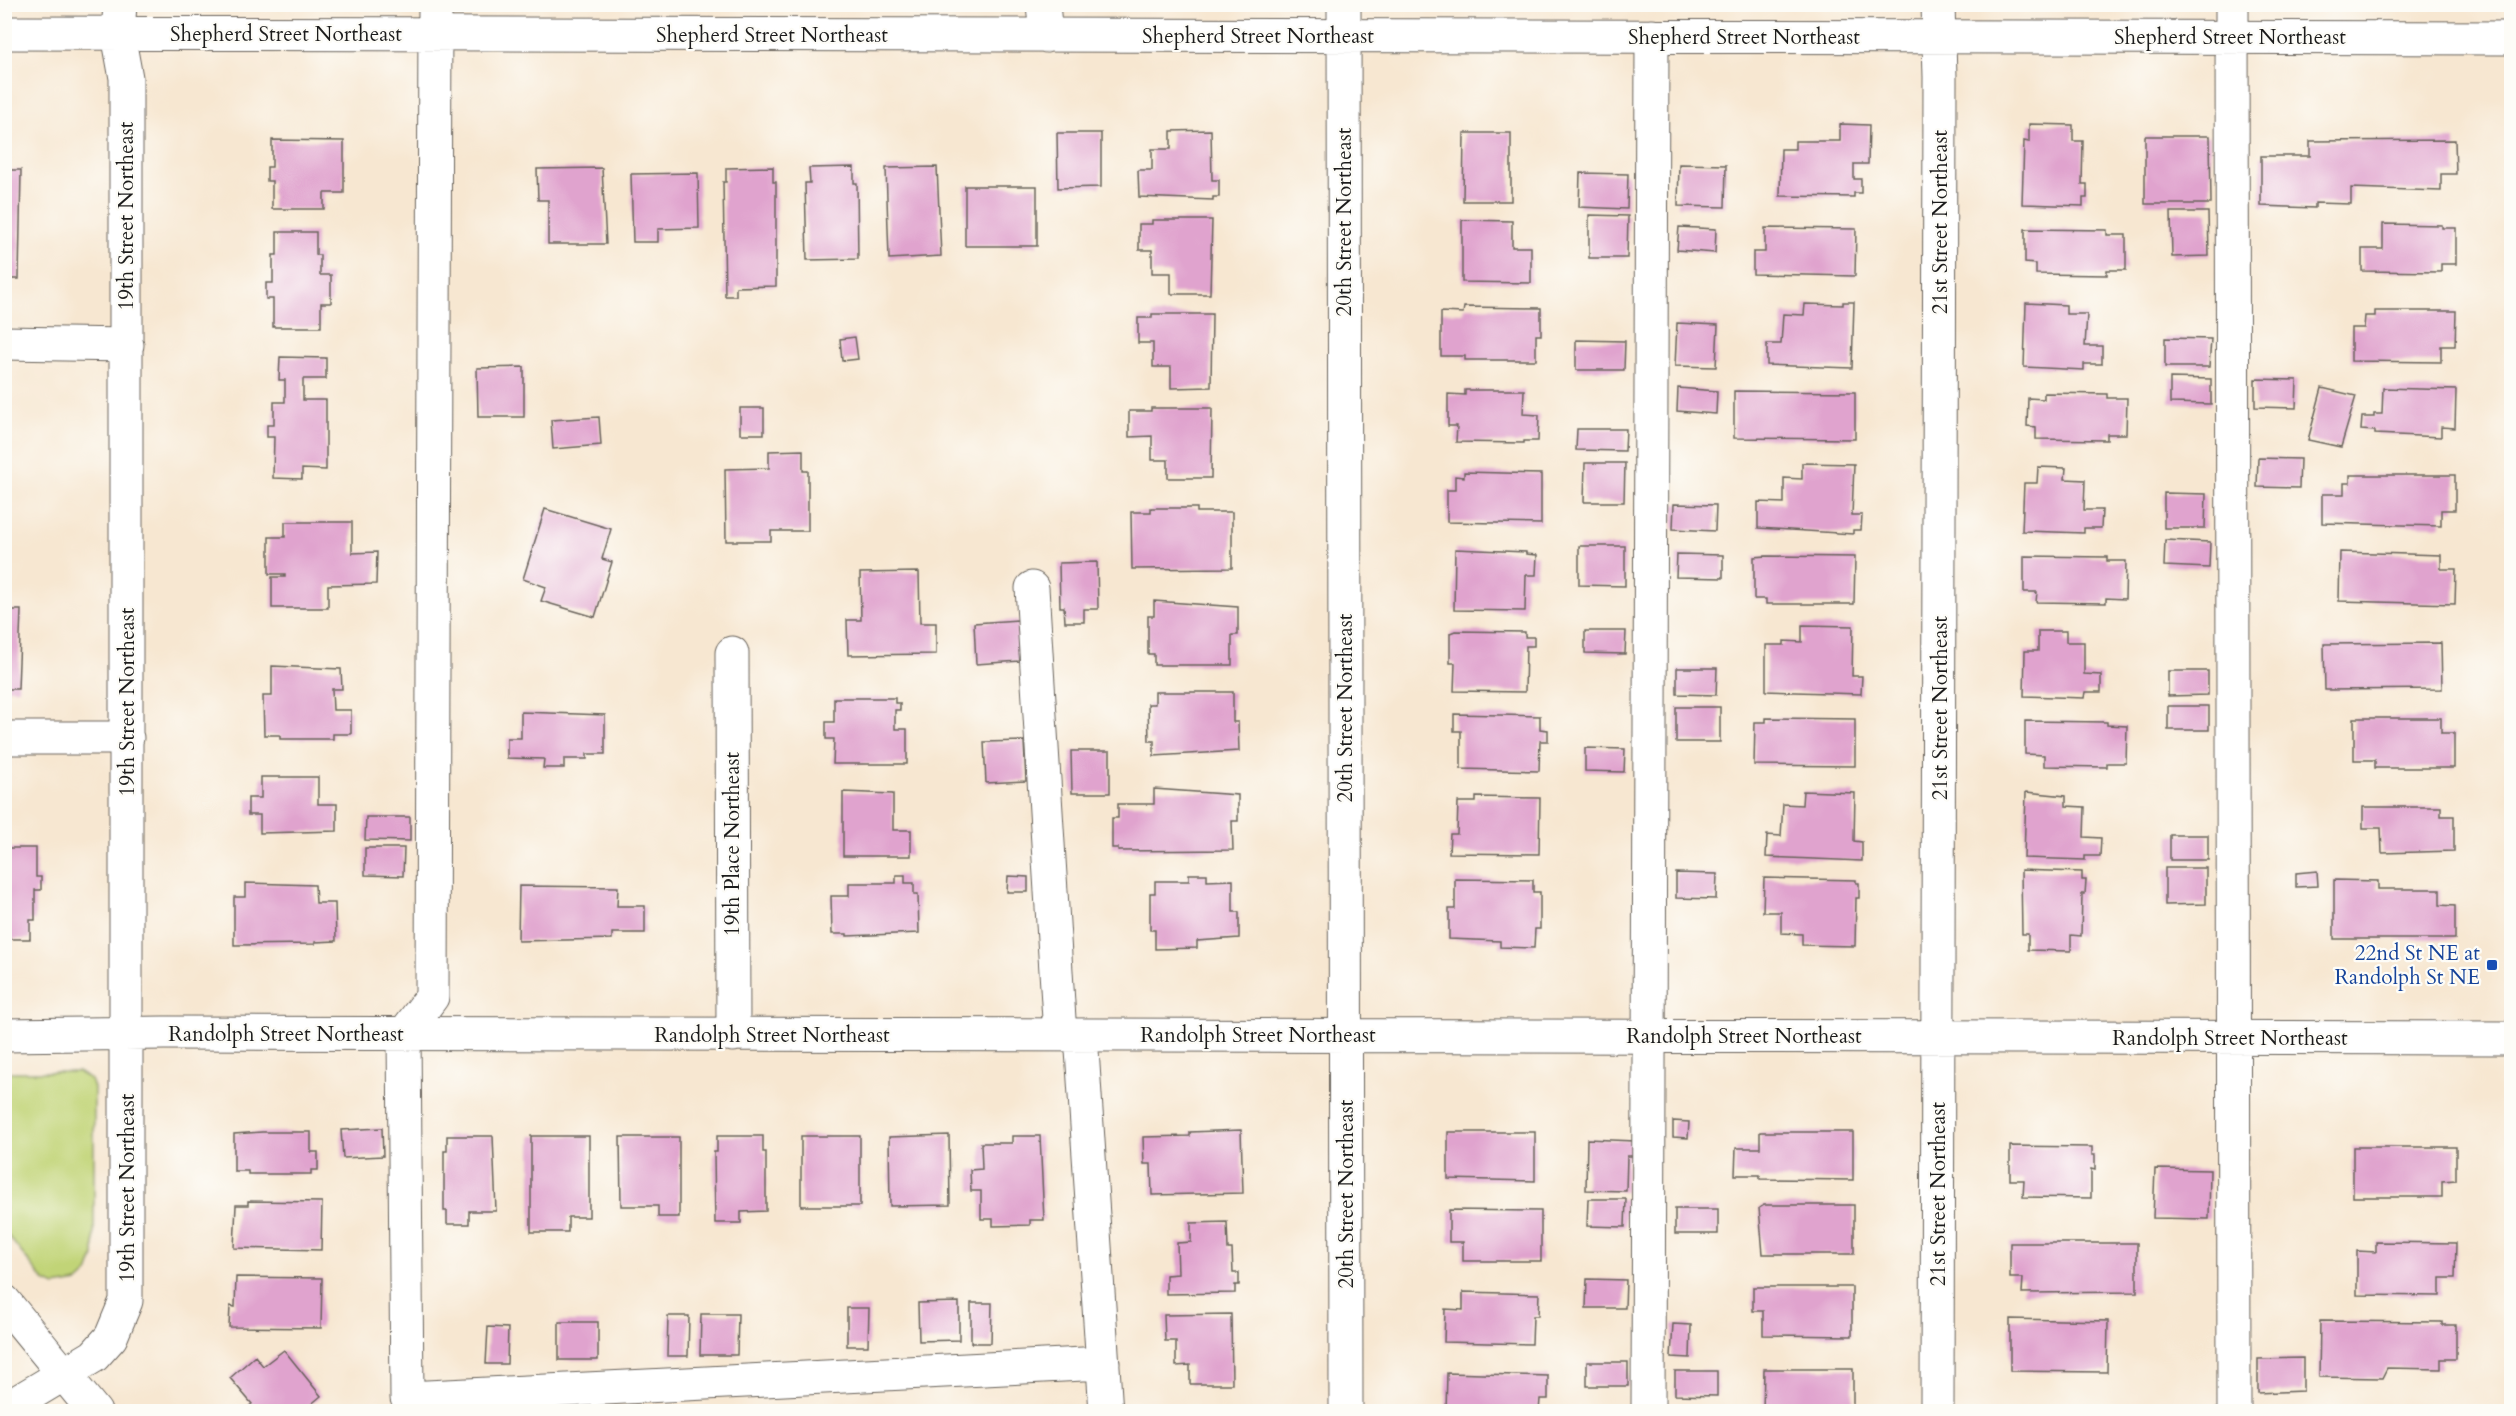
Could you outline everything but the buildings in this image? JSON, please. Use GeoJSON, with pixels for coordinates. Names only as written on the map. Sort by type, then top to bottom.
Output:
{"type":"FeatureCollection","features":[{"type":"Feature","properties":{"kind":"street"},"geometry":{"type":"LineString","coordinates":[[2232,4],[2234,1412]]}},
{"type":"Feature","properties":{"kind":"street","name":"Shepherd Street Northeast"},"geometry":{"type":"LineString","coordinates":[[4,33],[119,19],[1344,20],[1652,36],[1938,20],[2232,37],[2511,38]]}},
{"type":"Feature","properties":{"kind":"street","name":"19th Street Northeast"},"geometry":{"type":"LineString","coordinates":[[4,1410],[94,1356],[111,1337],[126,1301],[126,78],[119,19]]}},
{"type":"Feature","properties":{"kind":"street"},"geometry":{"type":"LineString","coordinates":[[435,19],[432,997],[404,1034],[407,1398],[486,1403],[1103,1364]]}},
{"type":"Feature","properties":{"kind":"street","name":"20th Street Northeast"},"geometry":{"type":"LineString","coordinates":[[1344,20],[1346,1412]]}},
{"type":"Feature","properties":{"kind":"street","name":"21st Street Northeast"},"geometry":{"type":"LineString","coordinates":[[1937,1412],[1938,20]]}},
{"type":"Feature","properties":{"kind":"street"},"geometry":{"type":"LineString","coordinates":[[1648,1412],[1652,36]]}},
{"type":"Feature","properties":{"kind":"street"},"geometry":{"type":"LineString","coordinates":[[4,343],[126,345]]}},
{"type":"Feature","properties":{"kind":"street"},"geometry":{"type":"LineString","coordinates":[[1032,588],[1106,1412]]}},
{"type":"Feature","properties":{"kind":"street","name":"19th Place Northeast"},"geometry":{"type":"LineString","coordinates":[[732,653],[733,1035]]}},
{"type":"Feature","properties":{"kind":"street"},"geometry":{"type":"LineString","coordinates":[[4,738],[127,738]]}},
{"type":"Feature","properties":{"kind":"street","name":"Randolph Street Northeast"},"geometry":{"type":"LineString","coordinates":[[4,1035],[127,1033],[2511,1038]]}},
{"type":"Feature","properties":{"kind":"street"},"geometry":{"type":"LineString","coordinates":[[4,1301],[95,1412]]}},
{"type":"Feature","properties":{"kind":"green space"},"geometry":{"type":"Polygon","coordinates":[[[5,1072],[78,1072],[91,1080],[94,1088],[94,1256],[88,1273],[78,1282],[55,1286],[44,1281],[5,1232],[5,1072]]]}},
{"type":"Feature","properties":{"kind":"place","name":"22nd St NE at Randolph St NE"},"geometry":{"type":"Point","coordinates":[2492,965]}}]}
